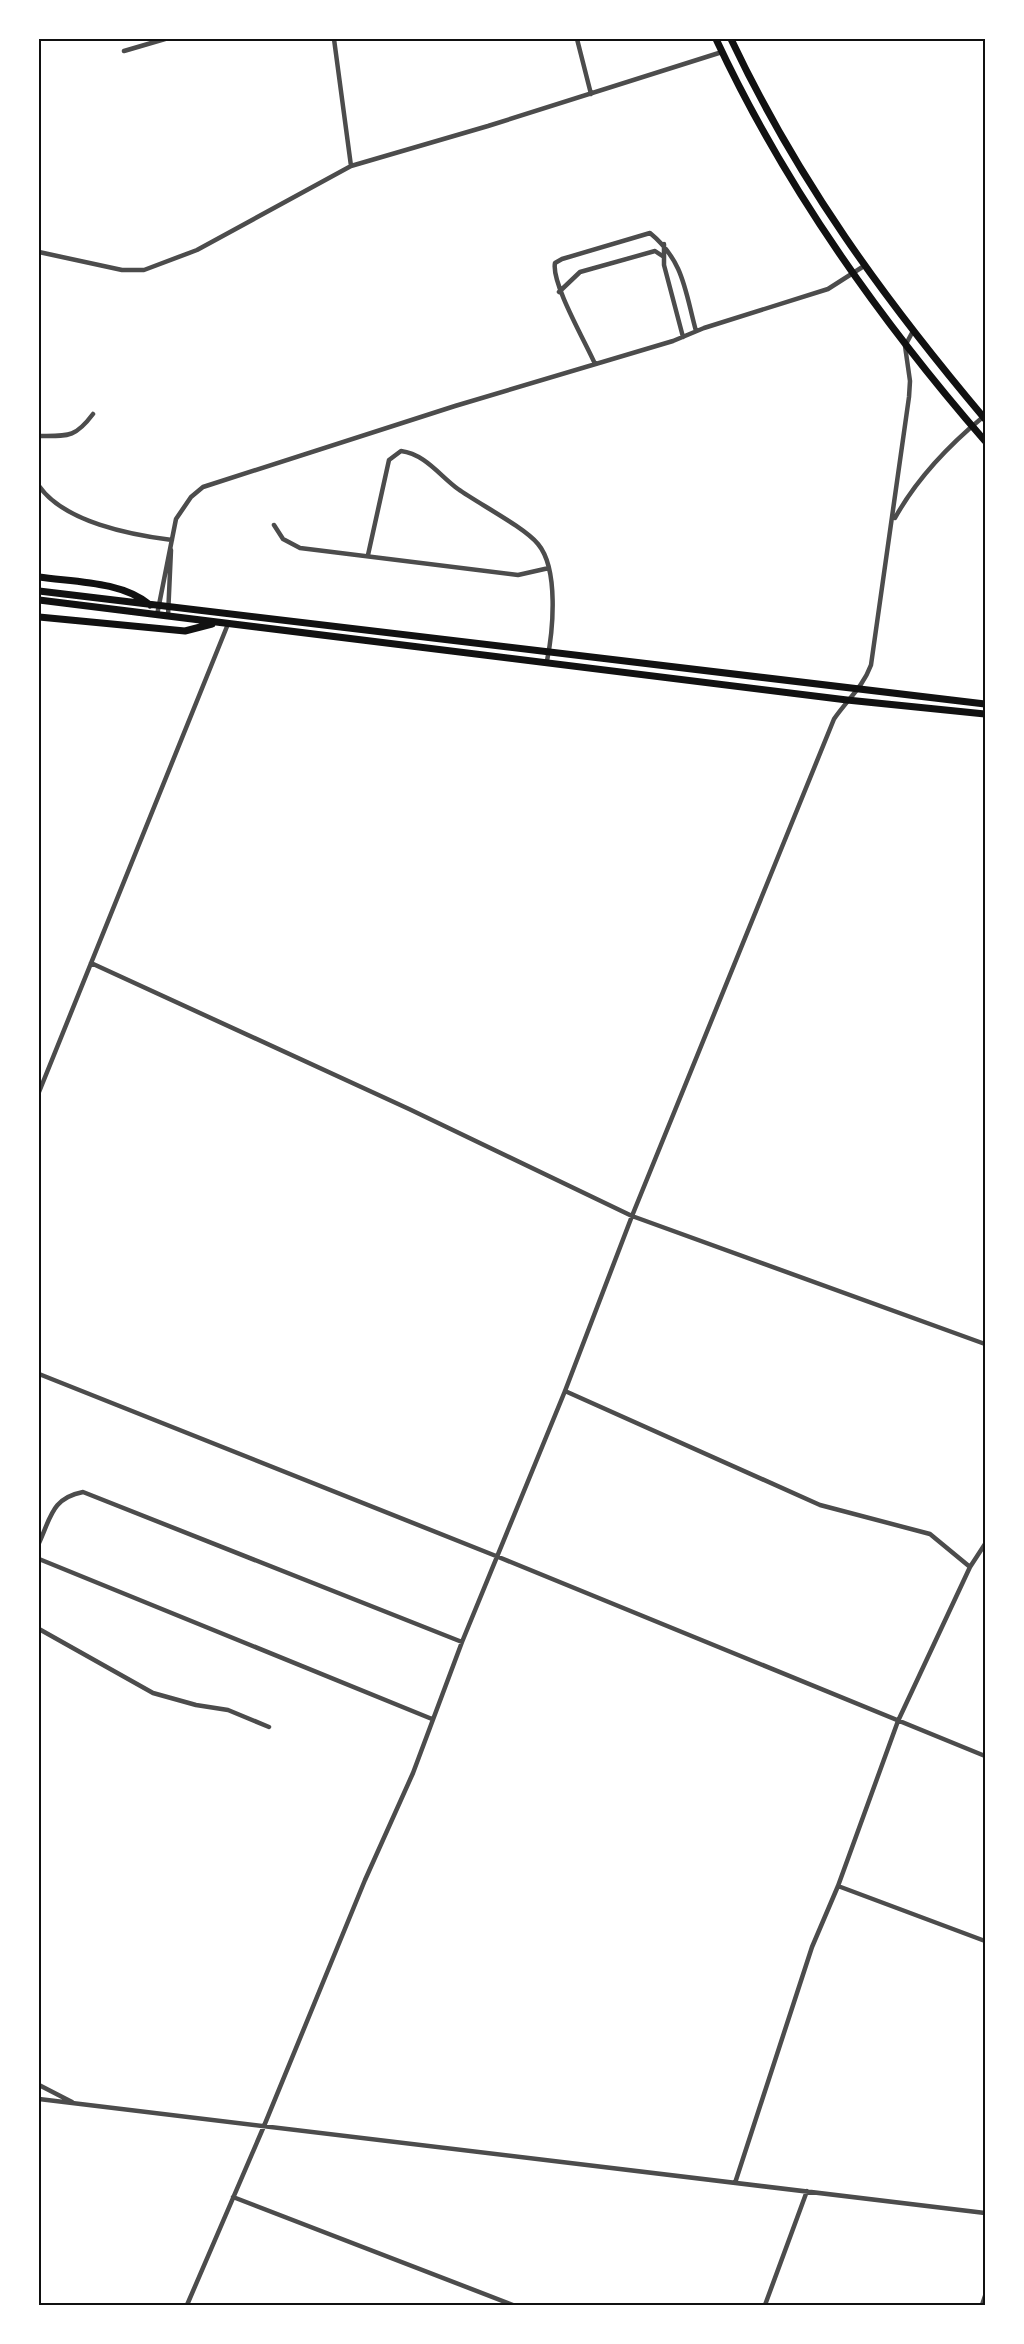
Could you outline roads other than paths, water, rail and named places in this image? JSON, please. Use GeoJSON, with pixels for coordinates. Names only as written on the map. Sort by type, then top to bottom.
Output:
{"type":"FeatureCollection","features":[{"type":"Feature","properties":{"kind":"highway"},"geometry":{"type":"LineString","coordinates":[[716,39],[789,176],[905,346],[985,441]]}},
{"type":"Feature","properties":{"kind":"highway"},"geometry":{"type":"LineString","coordinates":[[730,39],[799,168],[864,266],[913,331],[984,418]]}},
{"type":"Feature","properties":{"kind":"highway"},"geometry":{"type":"LineString","coordinates":[[39,577],[118,589],[140,597],[150,605]]}},
{"type":"Feature","properties":{"kind":"highway"},"geometry":{"type":"LineString","coordinates":[[39,591],[985,704]]}},
{"type":"Feature","properties":{"kind":"highway"},"geometry":{"type":"LineString","coordinates":[[39,600],[547,661],[847,700],[985,714]]}},
{"type":"Feature","properties":{"kind":"highway"},"geometry":{"type":"LineString","coordinates":[[39,617],[185,631],[217,622]]}},
{"type":"Feature","properties":{"kind":"street"},"geometry":{"type":"LineString","coordinates":[[124,51],[165,39]]}},
{"type":"Feature","properties":{"kind":"street"},"geometry":{"type":"LineString","coordinates":[[334,39],[351,166]]}},
{"type":"Feature","properties":{"kind":"street"},"geometry":{"type":"LineString","coordinates":[[577,39],[591,94]]}},
{"type":"Feature","properties":{"kind":"street"},"geometry":{"type":"LineString","coordinates":[[39,252],[122,270],[144,270],[197,250],[351,166],[722,52]]}},
{"type":"Feature","properties":{"kind":"street"},"geometry":{"type":"LineString","coordinates":[[595,364],[560,292],[553,272],[555,263],[562,259],[650,233],[664,244],[677,261],[696,331]]}},
{"type":"Feature","properties":{"kind":"street"},"geometry":{"type":"LineString","coordinates":[[664,244],[664,257],[683,337]]}},
{"type":"Feature","properties":{"kind":"street"},"geometry":{"type":"LineString","coordinates":[[560,292],[580,272],[655,251],[664,257]]}},
{"type":"Feature","properties":{"kind":"street"},"geometry":{"type":"LineString","coordinates":[[157,615],[180,509],[203,486],[683,337],[828,289],[864,266]]}},
{"type":"Feature","properties":{"kind":"street"},"geometry":{"type":"LineString","coordinates":[[187,2305],[264,2126],[365,1880],[413,1773],[496,1556],[565,1391],[632,1216],[834,719],[847,700],[859,690],[871,665],[894,520],[909,397],[909,363],[905,346],[913,331]]}},
{"type":"Feature","properties":{"kind":"street"},"geometry":{"type":"LineString","coordinates":[[39,436],[70,436],[81,430],[93,414]]}},
{"type":"Feature","properties":{"kind":"street"},"geometry":{"type":"LineString","coordinates":[[894,520],[917,482],[972,426],[984,418]]}},
{"type":"Feature","properties":{"kind":"street"},"geometry":{"type":"LineString","coordinates":[[368,555],[384,471],[389,460],[401,451],[416,455],[467,496],[528,534],[539,545],[552,580],[547,661]]}},
{"type":"Feature","properties":{"kind":"street"},"geometry":{"type":"LineString","coordinates":[[39,486],[44,493],[78,516],[130,535],[172,540]]}},
{"type":"Feature","properties":{"kind":"street"},"geometry":{"type":"LineString","coordinates":[[274,525],[283,540],[300,549],[368,555],[518,575],[549,568]]}},
{"type":"Feature","properties":{"kind":"street"},"geometry":{"type":"LineString","coordinates":[[168,616],[170,548]]}},
{"type":"Feature","properties":{"kind":"street"},"geometry":{"type":"LineString","coordinates":[[39,1092],[228,624]]}},
{"type":"Feature","properties":{"kind":"street"},"geometry":{"type":"LineString","coordinates":[[91,963],[409,1109],[632,1216],[985,1344]]}},
{"type":"Feature","properties":{"kind":"street"},"geometry":{"type":"LineString","coordinates":[[39,1374],[496,1556],[985,1756]]}},
{"type":"Feature","properties":{"kind":"street"},"geometry":{"type":"LineString","coordinates":[[565,1391],[820,1505],[930,1534],[970,1567]]}},
{"type":"Feature","properties":{"kind":"street"},"geometry":{"type":"LineString","coordinates":[[39,1543],[58,1502],[67,1495],[83,1492],[462,1642]]}},
{"type":"Feature","properties":{"kind":"street"},"geometry":{"type":"LineString","coordinates":[[735,2182],[812,1947],[838,1886],[898,1721],[970,1567],[985,1544]]}},
{"type":"Feature","properties":{"kind":"street"},"geometry":{"type":"LineString","coordinates":[[39,1559],[432,1719]]}},
{"type":"Feature","properties":{"kind":"street"},"geometry":{"type":"LineString","coordinates":[[39,1629],[153,1693],[196,1705],[228,1710],[269,1727]]}},
{"type":"Feature","properties":{"kind":"street"},"geometry":{"type":"LineString","coordinates":[[838,1886],[985,1941]]}},
{"type":"Feature","properties":{"kind":"street"},"geometry":{"type":"LineString","coordinates":[[39,2085],[74,2103]]}},
{"type":"Feature","properties":{"kind":"street"},"geometry":{"type":"LineString","coordinates":[[39,2099],[985,2213]]}},
{"type":"Feature","properties":{"kind":"street"},"geometry":{"type":"LineString","coordinates":[[765,2305],[807,2191]]}},
{"type":"Feature","properties":{"kind":"street"},"geometry":{"type":"LineString","coordinates":[[233,2197],[513,2305]]}},
{"type":"Feature","properties":{"kind":"street"},"geometry":{"type":"LineString","coordinates":[[981,2305],[985,2296]]}}]}
